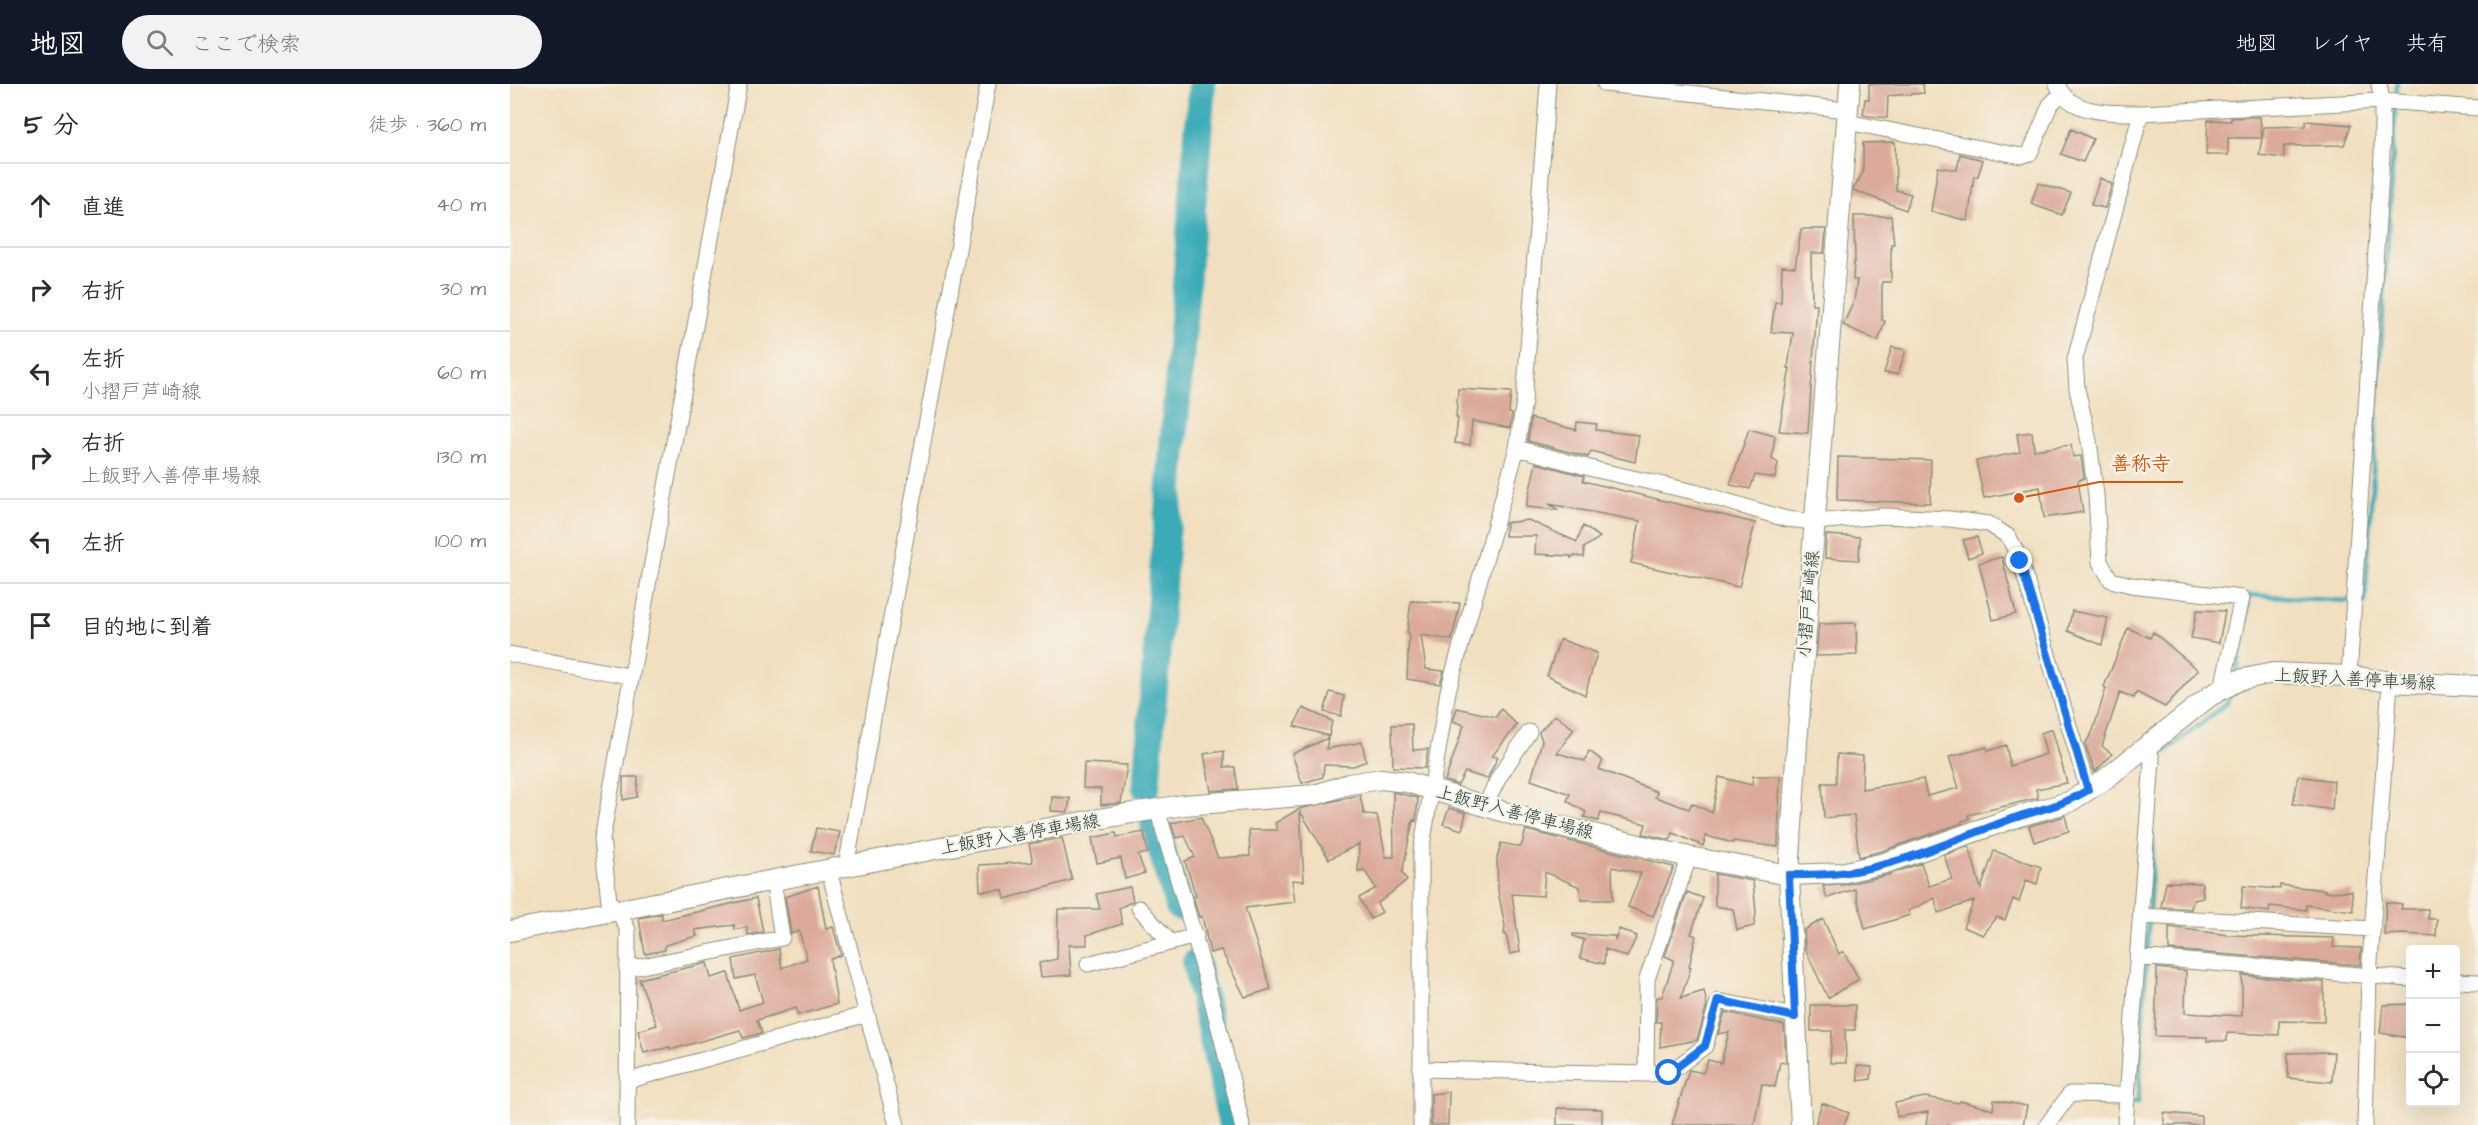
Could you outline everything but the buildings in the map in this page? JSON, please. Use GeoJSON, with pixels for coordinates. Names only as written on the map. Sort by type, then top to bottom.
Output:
{"type":"FeatureCollection","features":[{"type":"Feature","properties":{"kind":"main road","name":"小摺戸芦崎線"},"geometry":{"type":"LineString","coordinates":[[1801,1125],[1789,875],[1797,744],[1850,84]]}},
{"type":"Feature","properties":{"kind":"main road","name":"上飯野入善停車場線"},"geometry":{"type":"LineString","coordinates":[[510,932],[956,844],[1157,809],[1315,795],[1349,784],[1381,779],[1407,782],[1485,806],[1689,857],[1789,875],[1841,873],[1885,863],[2019,816],[2068,802],[2104,780],[2210,696],[2228,686],[2255,676],[2272,673],[2349,676],[2391,682],[2478,686]]}},
{"type":"Feature","properties":{"kind":"street"},"geometry":{"type":"LineString","coordinates":[[627,1125],[628,930],[619,912],[609,901],[602,838],[629,676],[739,84]]}},
{"type":"Feature","properties":{"kind":"street"},"geometry":{"type":"LineString","coordinates":[[897,1125],[867,1014],[838,869],[988,84]]}},
{"type":"Feature","properties":{"kind":"street"},"geometry":{"type":"LineString","coordinates":[[1420,1125],[1421,852],[1448,692],[1517,448],[1524,401],[1548,84]]}},
{"type":"Feature","properties":{"kind":"street"},"geometry":{"type":"LineString","coordinates":[[1605,84],[1847,116],[2021,156],[2030,153],[2059,89],[2077,106],[2109,113],[2382,101],[2478,108]]}},
{"type":"Feature","properties":{"kind":"street"},"geometry":{"type":"LineString","coordinates":[[2349,676],[2382,156],[2382,101],[2379,84]]}},
{"type":"Feature","properties":{"kind":"street"},"geometry":{"type":"LineString","coordinates":[[2141,113],[2075,359],[2077,389],[2092,462],[2100,562],[2110,580],[2131,585],[2242,598],[2224,679],[2228,686]]}},
{"type":"Feature","properties":{"kind":"street"},"geometry":{"type":"LineString","coordinates":[[1517,448],[1699,493],[1786,519],[1815,522],[1883,516],[1950,519],[1989,524],[2009,537],[2023,571],[2088,790]]}},
{"type":"Feature","properties":{"kind":"street"},"geometry":{"type":"LineString","coordinates":[[510,654],[629,676]]}},
{"type":"Feature","properties":{"kind":"street"},"geometry":{"type":"LineString","coordinates":[[2365,1125],[2369,976],[2391,682]]}},
{"type":"Feature","properties":{"kind":"street"},"geometry":{"type":"LineString","coordinates":[[1485,806],[1499,777],[1529,732]]}},
{"type":"Feature","properties":{"kind":"street"},"geometry":{"type":"LineString","coordinates":[[2125,1125],[2142,916],[2151,760],[2148,743]]}},
{"type":"Feature","properties":{"kind":"street"},"geometry":{"type":"LineString","coordinates":[[1157,809],[1196,936],[1242,1125]]}},
{"type":"Feature","properties":{"kind":"street"},"geometry":{"type":"LineString","coordinates":[[1646,1074],[1647,979],[1689,857]]}},
{"type":"Feature","properties":{"kind":"street"},"geometry":{"type":"LineString","coordinates":[[627,969],[782,938],[773,880]]}},
{"type":"Feature","properties":{"kind":"street"},"geometry":{"type":"LineString","coordinates":[[1139,908],[1170,942]]}},
{"type":"Feature","properties":{"kind":"street"},"geometry":{"type":"LineString","coordinates":[[2142,916],[2373,929]]}},
{"type":"Feature","properties":{"kind":"street"},"geometry":{"type":"LineString","coordinates":[[1088,964],[1196,936]]}},
{"type":"Feature","properties":{"kind":"street"},"geometry":{"type":"LineString","coordinates":[[2138,957],[2406,979]]}},
{"type":"Feature","properties":{"kind":"street"},"geometry":{"type":"LineString","coordinates":[[2460,981],[2478,982]]}},
{"type":"Feature","properties":{"kind":"street"},"geometry":{"type":"LineString","coordinates":[[1420,1069],[1669,1073],[1705,1046],[1718,1000],[1795,1017]]}},
{"type":"Feature","properties":{"kind":"street"},"geometry":{"type":"LineString","coordinates":[[627,1081],[867,1014]]}},
{"type":"Feature","properties":{"kind":"street"},"geometry":{"type":"LineString","coordinates":[[2047,1125],[2070,1094],[2126,1095]]}},
{"type":"Feature","properties":{"kind":"waterway"},"geometry":{"type":"LineString","coordinates":[[1146,787],[1202,84]]}},
{"type":"Feature","properties":{"kind":"waterway"},"geometry":{"type":"LineString","coordinates":[[2236,676],[2250,595],[2365,602],[2397,84]]}},
{"type":"Feature","properties":{"kind":"waterway"},"geometry":{"type":"LineString","coordinates":[[2158,761],[2159,757],[2227,703],[2233,690]]}},
{"type":"Feature","properties":{"kind":"waterway"},"geometry":{"type":"LineString","coordinates":[[1154,825],[1179,907]]}},
{"type":"Feature","properties":{"kind":"waterway"},"geometry":{"type":"LineString","coordinates":[[2129,1102],[2138,1103],[2153,841]]}},
{"type":"Feature","properties":{"kind":"waterway"},"geometry":{"type":"LineString","coordinates":[[1196,963],[1232,1125]]}},
{"type":"Feature","properties":{"kind":"place","name":"善称寺"},"geometry":{"type":"Point","coordinates":[2019,498]}},
{"type":"Feature","properties":{"kind":"route"},"geometry":{"type":"LineString","coordinates":[[1669,1073],[1695,1056],[1705,1046],[1718,1000],[1795,1017],[1789,875],[1841,873],[1885,863],[2019,816],[2046,810],[2068,802],[2088,790],[2020,561]]}}]}
